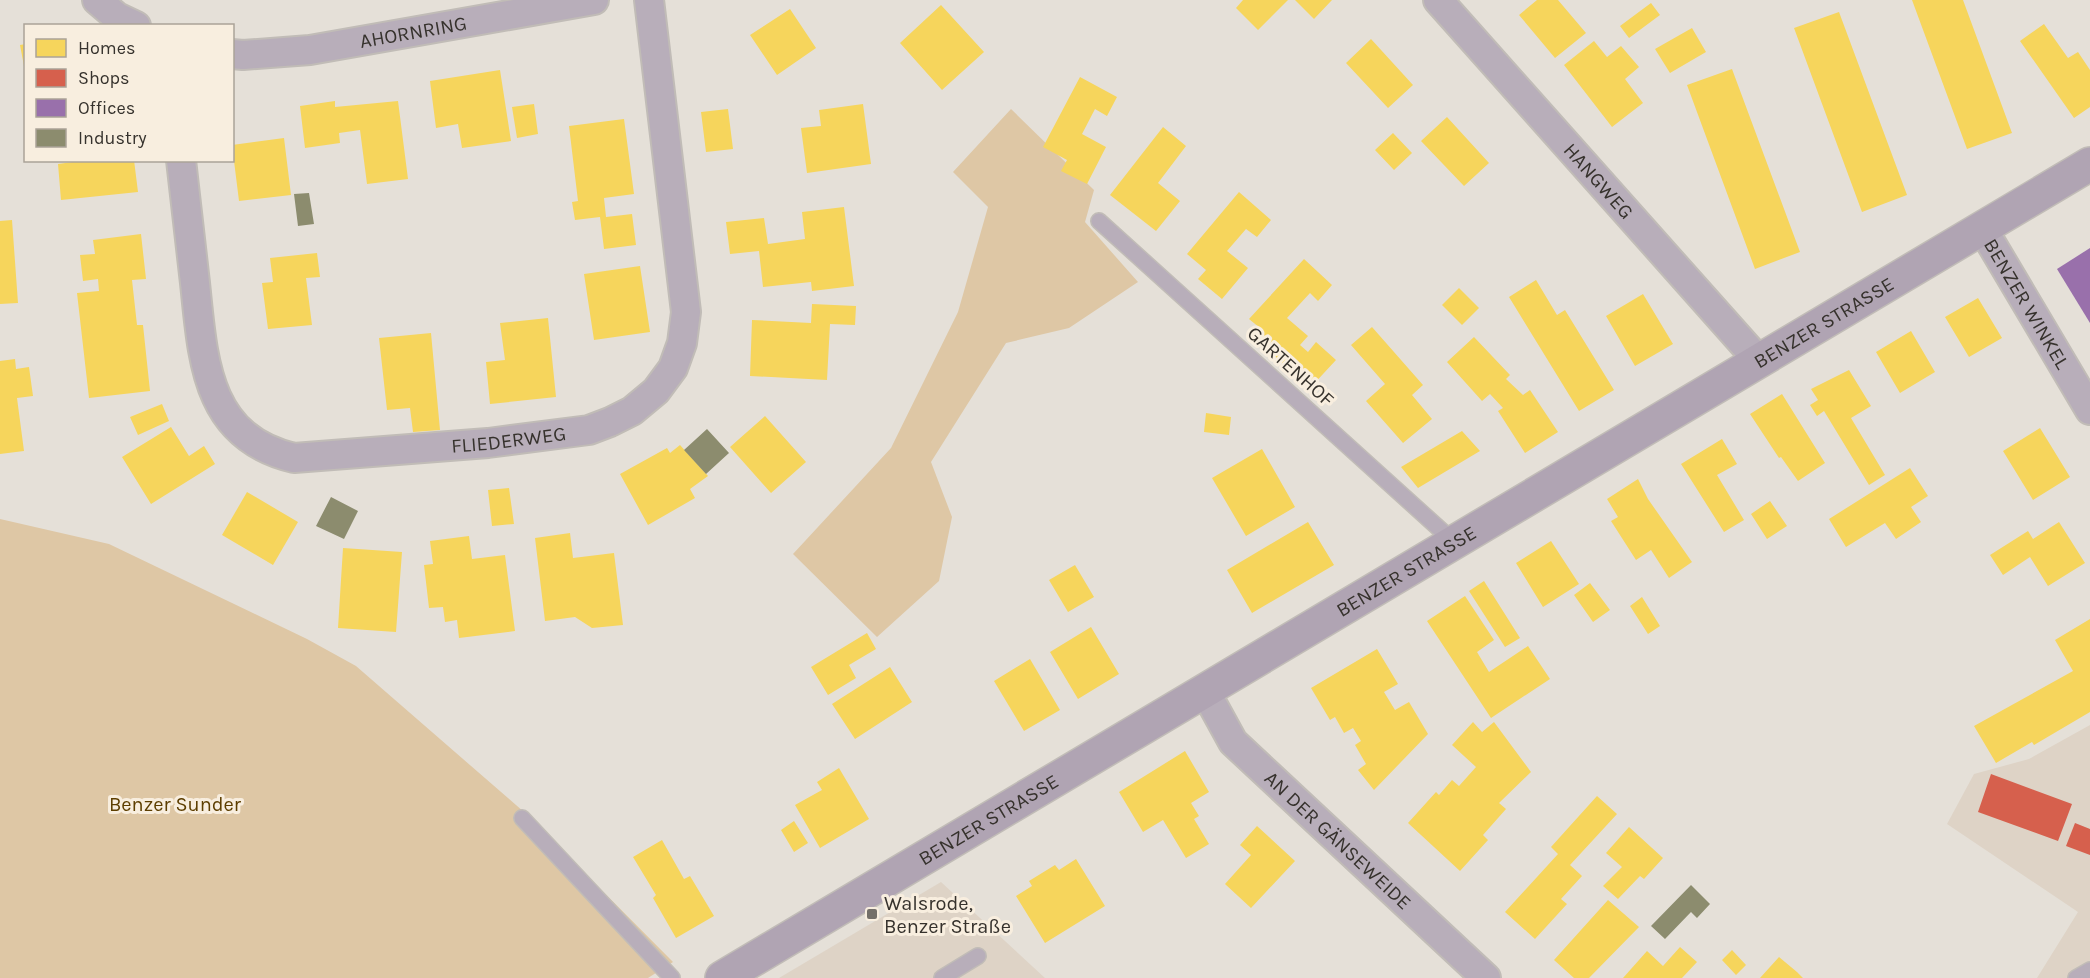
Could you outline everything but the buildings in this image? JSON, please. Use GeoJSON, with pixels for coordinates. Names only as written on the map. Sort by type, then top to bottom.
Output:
{"type":"FeatureCollection","features":[{"type":"Feature","properties":{"kind":"street"},"geometry":{"type":"LineString","coordinates":[[97,0],[117,17],[132,24]]}},
{"type":"Feature","properties":{"kind":"street","name":"AHORNRING"},"geometry":{"type":"LineString","coordinates":[[234,54],[243,56],[310,50],[447,28],[594,0]]}},
{"type":"Feature","properties":{"kind":"street","name":"FLIEDERWEG"},"geometry":{"type":"LineString","coordinates":[[181,162],[202,355],[211,389],[226,416],[246,437],[270,453],[294,458],[325,457],[488,443],[599,426],[632,411],[656,391],[673,368],[682,343],[686,312],[649,0]]}},
{"type":"Feature","properties":{"kind":"street","name":"HANGWEG"},"geometry":{"type":"LineString","coordinates":[[1437,0],[1759,361]]}},
{"type":"Feature","properties":{"kind":"street","name":"BENZER STRASSE"},"geometry":{"type":"LineString","coordinates":[[722,978],[755,970],[1205,691],[2090,164]]}},
{"type":"Feature","properties":{"kind":"street","name":"BENZER WINKEL"},"geometry":{"type":"LineString","coordinates":[[1982,228],[2090,410]]}},
{"type":"Feature","properties":{"kind":"street","name":"AN DER GÄNSEWEIDE"},"geometry":{"type":"LineString","coordinates":[[1205,691],[1233,742],[1486,978]]}},
{"type":"Feature","properties":{"kind":"lane","name":"GARTENHOF"},"geometry":{"type":"LineString","coordinates":[[1099,221],[1454,542]]}},
{"type":"Feature","properties":{"kind":"lane"},"geometry":{"type":"LineString","coordinates":[[522,818],[672,978]]}},
{"type":"Feature","properties":{"kind":"lane"},"geometry":{"type":"LineString","coordinates":[[942,978],[978,956]]}},
{"type":"Feature","properties":{"kind":"lane"},"geometry":{"type":"LineString","coordinates":[[2076,978],[2090,970]]}},
{"type":"Feature","properties":{"kind":"shaded area"},"geometry":{"type":"Polygon","coordinates":[[[2090,725],[2090,978],[2037,978],[2078,912],[1947,824],[1974,774],[2029,759],[2090,725]]]}},
{"type":"Feature","properties":{"kind":"shaded area"},"geometry":{"type":"Polygon","coordinates":[[[941,882],[1045,978],[779,978],[941,882]]]}},
{"type":"Feature","properties":{"kind":"green space"},"geometry":{"type":"Polygon","coordinates":[[[1011,109],[1094,190],[1085,222],[1138,282],[1069,328],[1006,343],[931,462],[952,517],[939,581],[877,637],[793,554],[891,448],[958,312],[988,207],[953,172],[1011,109]]]}},
{"type":"Feature","properties":{"kind":"green space","name":"Benzer Sunder"},"geometry":{"type":"Polygon","coordinates":[[[0,519],[109,544],[307,639],[356,666],[524,812],[673,962],[648,978],[0,978],[0,519]]]}},
{"type":"Feature","properties":{"kind":"place","name":"Walsrode, Benzer Straße"},"geometry":{"type":"Point","coordinates":[872,914]}}]}
